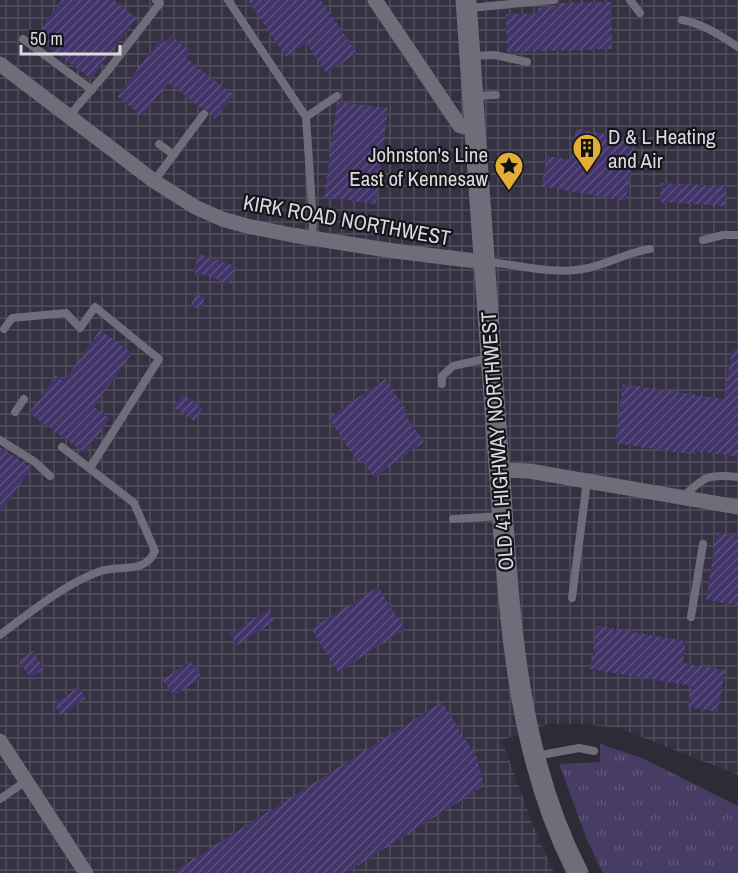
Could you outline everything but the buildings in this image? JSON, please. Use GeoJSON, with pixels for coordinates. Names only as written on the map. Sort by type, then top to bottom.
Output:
{"type":"FeatureCollection","features":[{"type":"Feature","properties":{"kind":"street"},"geometry":{"type":"LineString","coordinates":[[375,0],[460,126],[475,129]]}},
{"type":"Feature","properties":{"kind":"street","name":"OLD 41 HIGHWAY NORTHWEST"},"geometry":{"type":"LineString","coordinates":[[466,4],[490,357],[517,671],[534,757],[557,826],[578,873]]}},
{"type":"Feature","properties":{"kind":"street","name":"KIRK ROAD NORTHWEST"},"geometry":{"type":"LineString","coordinates":[[0,64],[154,181],[195,207],[222,219],[254,228],[312,238],[484,262]]}},
{"type":"Feature","properties":{"kind":"street"},"geometry":{"type":"LineString","coordinates":[[499,470],[529,471],[738,507]]}},
{"type":"Feature","properties":{"kind":"street"},"geometry":{"type":"LineString","coordinates":[[0,741],[86,873]]}},
{"type":"Feature","properties":{"kind":"lane"},"geometry":{"type":"LineString","coordinates":[[69,116],[160,3],[156,0]]}},
{"type":"Feature","properties":{"kind":"lane"},"geometry":{"type":"LineString","coordinates":[[228,0],[306,117],[313,221],[312,238]]}},
{"type":"Feature","properties":{"kind":"lane"},"geometry":{"type":"LineString","coordinates":[[466,4],[554,0]]}},
{"type":"Feature","properties":{"kind":"lane"},"geometry":{"type":"LineString","coordinates":[[630,0],[640,13]]}},
{"type":"Feature","properties":{"kind":"lane"},"geometry":{"type":"LineString","coordinates":[[682,20],[712,31],[738,47]]}},
{"type":"Feature","properties":{"kind":"lane"},"geometry":{"type":"LineString","coordinates":[[22,39],[92,90]]}},
{"type":"Feature","properties":{"kind":"lane"},"geometry":{"type":"LineString","coordinates":[[470,56],[495,55],[527,63]]}},
{"type":"Feature","properties":{"kind":"lane"},"geometry":{"type":"LineString","coordinates":[[473,96],[496,95]]}},
{"type":"Feature","properties":{"kind":"lane"},"geometry":{"type":"LineString","coordinates":[[306,117],[338,96]]}},
{"type":"Feature","properties":{"kind":"lane"},"geometry":{"type":"LineString","coordinates":[[154,181],[204,114]]}},
{"type":"Feature","properties":{"kind":"lane"},"geometry":{"type":"LineString","coordinates":[[159,144],[174,155]]}},
{"type":"Feature","properties":{"kind":"lane"},"geometry":{"type":"LineString","coordinates":[[703,240],[723,235],[738,235]]}},
{"type":"Feature","properties":{"kind":"lane"},"geometry":{"type":"LineString","coordinates":[[484,262],[508,263],[549,270],[574,270],[594,267],[626,254],[650,249]]}},
{"type":"Feature","properties":{"kind":"lane"},"geometry":{"type":"LineString","coordinates":[[4,329],[12,318],[66,314],[80,328],[95,307],[159,359],[90,468]]}},
{"type":"Feature","properties":{"kind":"lane"},"geometry":{"type":"LineString","coordinates":[[442,384],[442,376],[453,366],[490,357]]}},
{"type":"Feature","properties":{"kind":"lane"},"geometry":{"type":"LineString","coordinates":[[15,412],[24,399]]}},
{"type":"Feature","properties":{"kind":"lane"},"geometry":{"type":"LineString","coordinates":[[0,440],[35,462],[51,476]]}},
{"type":"Feature","properties":{"kind":"lane"},"geometry":{"type":"LineString","coordinates":[[0,635],[31,611],[82,579],[99,571],[142,566],[152,559],[155,551],[134,503],[62,447]]}},
{"type":"Feature","properties":{"kind":"lane"},"geometry":{"type":"LineString","coordinates":[[683,497],[706,477],[715,474],[738,477]]}},
{"type":"Feature","properties":{"kind":"lane"},"geometry":{"type":"LineString","coordinates":[[572,598],[587,481]]}},
{"type":"Feature","properties":{"kind":"lane"},"geometry":{"type":"LineString","coordinates":[[453,519],[503,516]]}},
{"type":"Feature","properties":{"kind":"lane"},"geometry":{"type":"LineString","coordinates":[[691,617],[703,544]]}},
{"type":"Feature","properties":{"kind":"lane"},"geometry":{"type":"LineString","coordinates":[[534,757],[579,748],[594,751]]}},
{"type":"Feature","properties":{"kind":"lane"},"geometry":{"type":"LineString","coordinates":[[0,799],[26,781]]}},
{"type":"Feature","properties":{"kind":"shaded area"},"geometry":{"type":"Polygon","coordinates":[[[0,0],[738,0],[738,775],[619,728],[548,724],[502,740],[533,825],[554,873],[0,873],[0,0]]]}},
{"type":"Feature","properties":{"kind":"green space"},"geometry":{"type":"Polygon","coordinates":[[[600,744],[642,758],[738,806],[738,873],[603,873],[587,840],[559,764],[600,762],[600,744]]]}},
{"type":"Feature","properties":{"kind":"place","name":"D & L Heating and Air"},"geometry":{"type":"Point","coordinates":[587,174]}},
{"type":"Feature","properties":{"kind":"place","name":"Johnston's Line East of Kennesaw"},"geometry":{"type":"Point","coordinates":[509,192]}}]}
